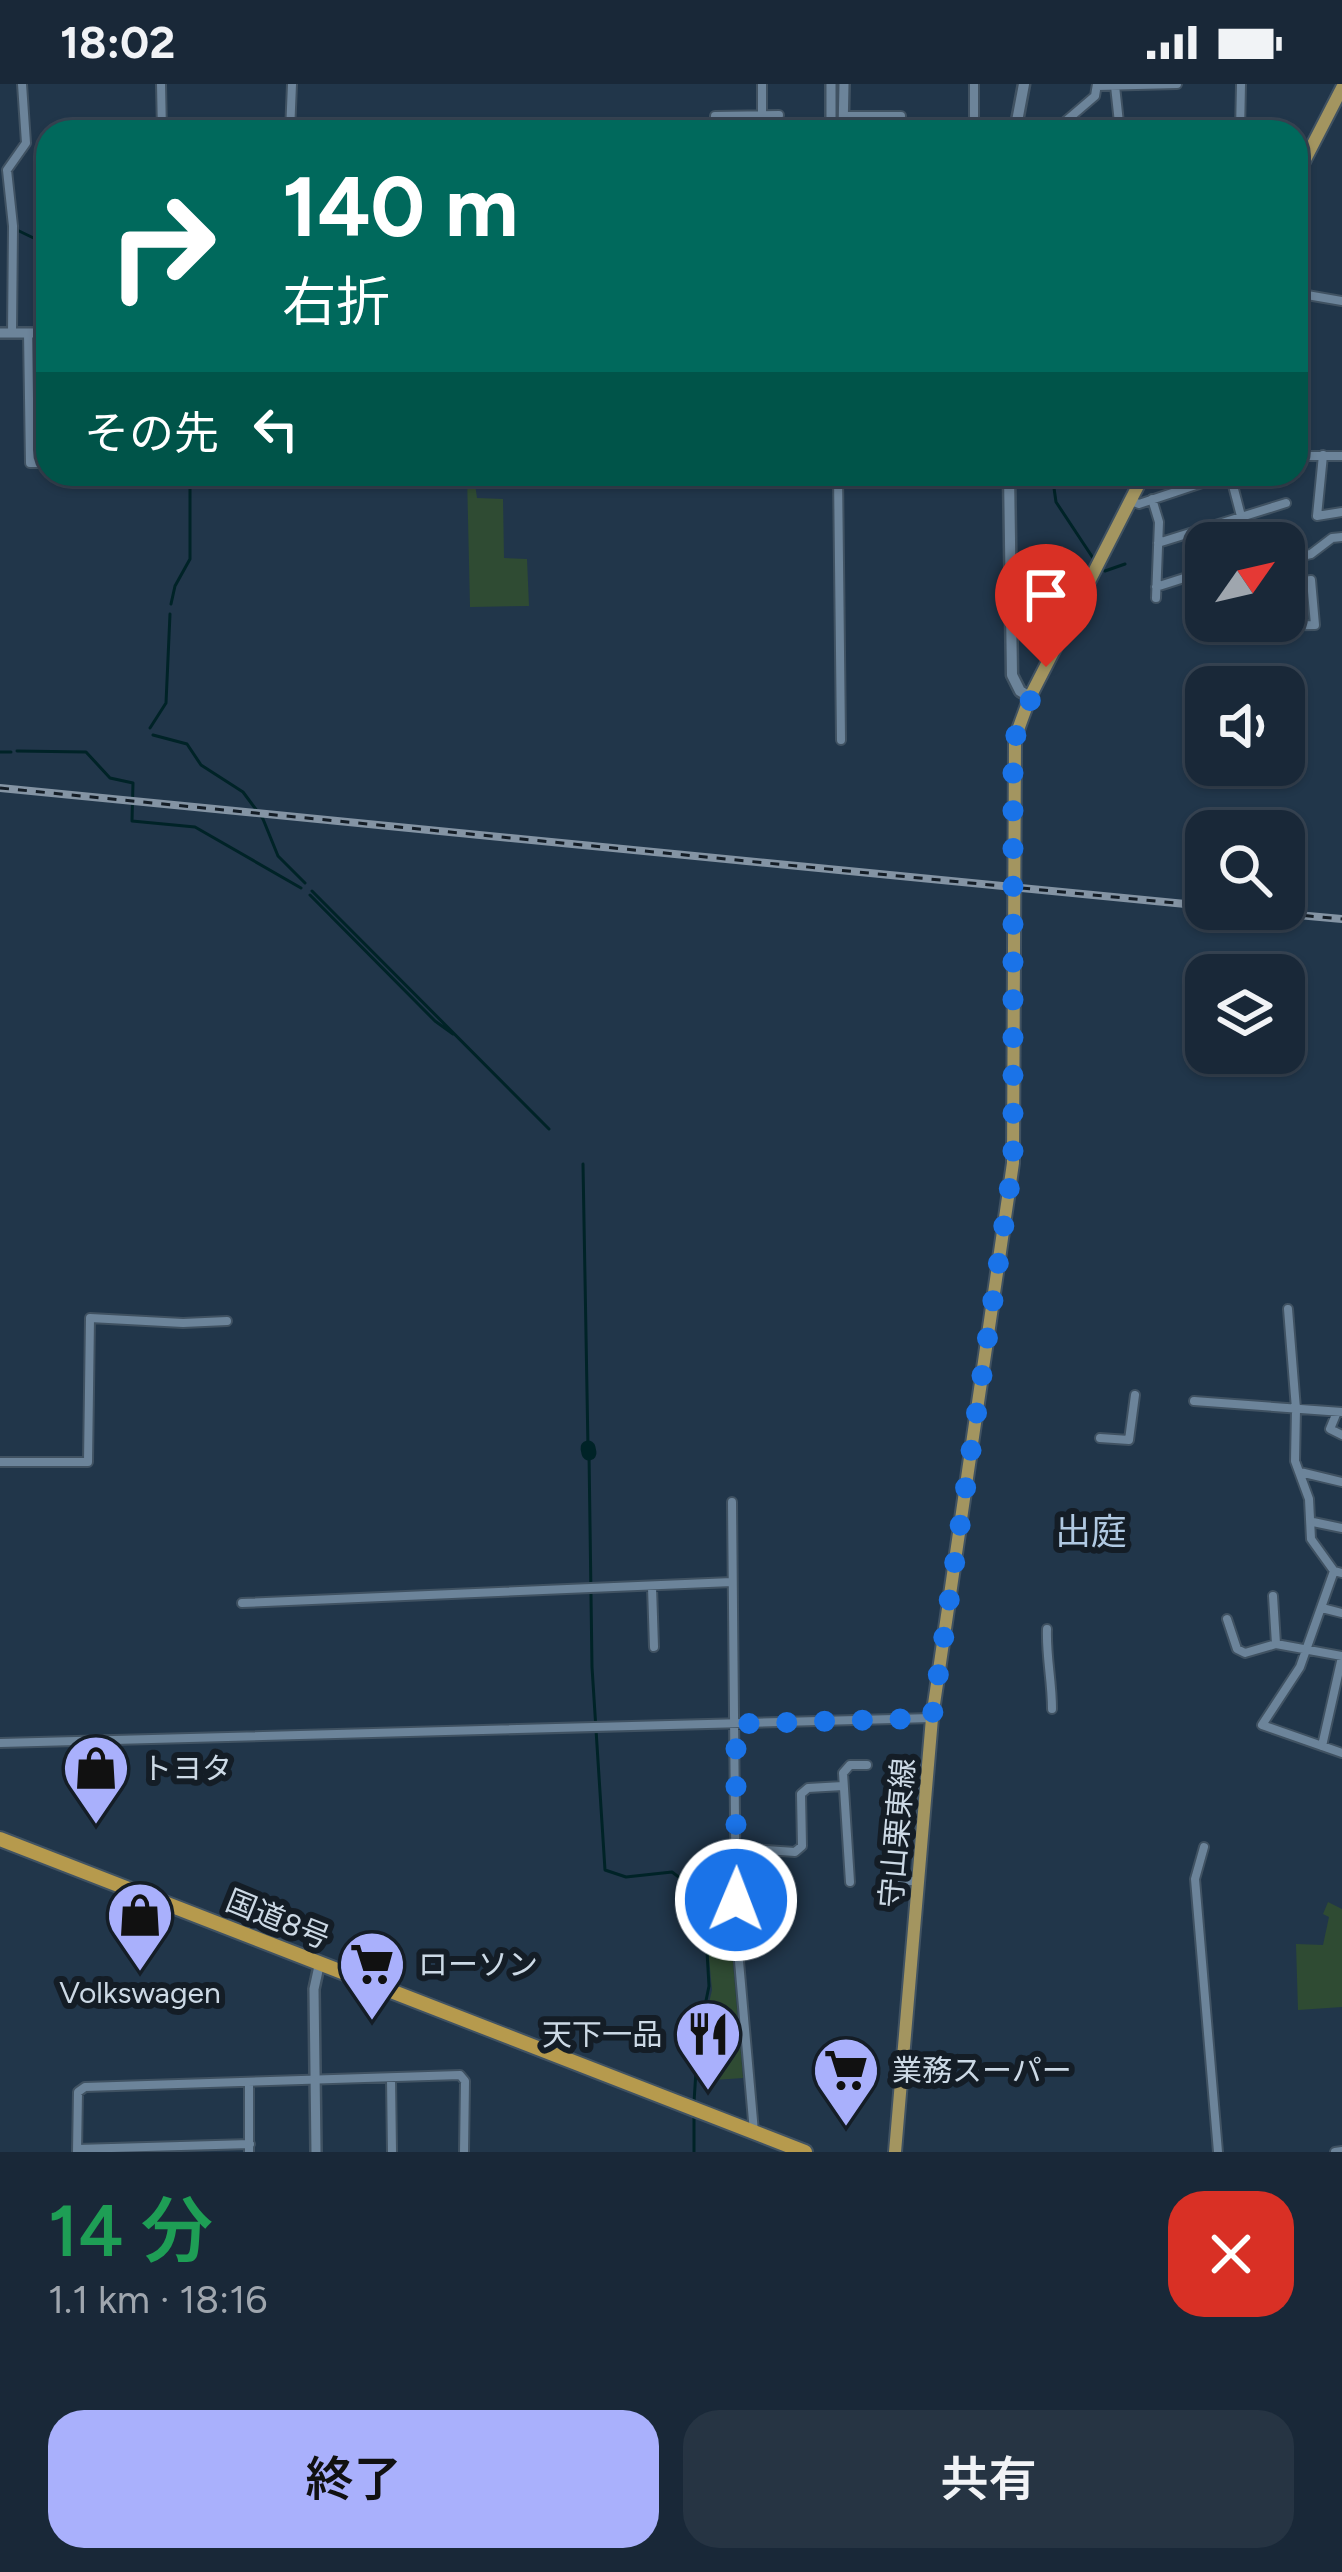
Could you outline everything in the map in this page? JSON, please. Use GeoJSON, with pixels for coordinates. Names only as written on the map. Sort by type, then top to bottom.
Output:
{"type":"FeatureCollection","features":[{"type":"Feature","properties":{"kind":"highway","name":"国道8号"},"geometry":{"type":"LineString","coordinates":[[0,1839],[805,2152]]}},
{"type":"Feature","properties":{"kind":"main road"},"geometry":{"type":"LineString","coordinates":[[1017,120],[1024,84]]}},
{"type":"Feature","properties":{"kind":"main road"},"geometry":{"type":"LineString","coordinates":[[1308,154],[1342,88]]}},
{"type":"Feature","properties":{"kind":"main road"},"geometry":{"type":"LineString","coordinates":[[1009,486],[1012,675],[1020,691],[1030,697]]}},
{"type":"Feature","properties":{"kind":"main road","name":"守山栗東線"},"geometry":{"type":"LineString","coordinates":[[895,2152],[932,1718],[1013,1163],[1013,752],[1030,697],[1138,486]]}},
{"type":"Feature","properties":{"kind":"street"},"geometry":{"type":"LineString","coordinates":[[22,84],[26,143],[7,170],[14,226],[6,333],[36,333]]}},
{"type":"Feature","properties":{"kind":"street"},"geometry":{"type":"LineString","coordinates":[[161,84],[162,120]]}},
{"type":"Feature","properties":{"kind":"street"},"geometry":{"type":"LineString","coordinates":[[290,120],[292,84]]}},
{"type":"Feature","properties":{"kind":"street"},"geometry":{"type":"LineString","coordinates":[[762,84],[762,115]]}},
{"type":"Feature","properties":{"kind":"street"},"geometry":{"type":"LineString","coordinates":[[831,84],[831,120]]}},
{"type":"Feature","properties":{"kind":"street"},"geometry":{"type":"LineString","coordinates":[[844,84],[844,120]]}},
{"type":"Feature","properties":{"kind":"street"},"geometry":{"type":"LineString","coordinates":[[974,84],[974,120]]}},
{"type":"Feature","properties":{"kind":"street"},"geometry":{"type":"LineString","coordinates":[[1102,86],[1177,84]]}},
{"type":"Feature","properties":{"kind":"street"},"geometry":{"type":"LineString","coordinates":[[1240,120],[1241,84]]}},
{"type":"Feature","properties":{"kind":"street"},"geometry":{"type":"LineString","coordinates":[[1068,120],[1102,86]]}},
{"type":"Feature","properties":{"kind":"street"},"geometry":{"type":"LineString","coordinates":[[1102,86],[1115,120]]}},
{"type":"Feature","properties":{"kind":"street"},"geometry":{"type":"LineString","coordinates":[[716,120],[716,116],[779,115]]}},
{"type":"Feature","properties":{"kind":"street"},"geometry":{"type":"LineString","coordinates":[[844,116],[901,116]]}},
{"type":"Feature","properties":{"kind":"street"},"geometry":{"type":"LineString","coordinates":[[1308,295],[1342,301]]}},
{"type":"Feature","properties":{"kind":"street"},"geometry":{"type":"LineString","coordinates":[[28,333],[30,463],[36,463]]}},
{"type":"Feature","properties":{"kind":"street"},"geometry":{"type":"LineString","coordinates":[[1322,455],[1317,516],[1342,512]]}},
{"type":"Feature","properties":{"kind":"street"},"geometry":{"type":"LineString","coordinates":[[1308,456],[1342,456]]}},
{"type":"Feature","properties":{"kind":"street"},"geometry":{"type":"LineString","coordinates":[[838,486],[842,740]]}},
{"type":"Feature","properties":{"kind":"street"},"geometry":{"type":"LineString","coordinates":[[1131,501],[1139,504],[1192,486]]}},
{"type":"Feature","properties":{"kind":"street"},"geometry":{"type":"LineString","coordinates":[[1233,486],[1244,522]]}},
{"type":"Feature","properties":{"kind":"street"},"geometry":{"type":"LineString","coordinates":[[1152,499],[1159,522],[1156,598]]}},
{"type":"Feature","properties":{"kind":"street"},"geometry":{"type":"LineString","coordinates":[[1158,543],[1286,502]]}},
{"type":"Feature","properties":{"kind":"street"},"geometry":{"type":"LineString","coordinates":[[1305,555],[1342,537]]}},
{"type":"Feature","properties":{"kind":"street"},"geometry":{"type":"LineString","coordinates":[[1156,587],[1185,578]]}},
{"type":"Feature","properties":{"kind":"street"},"geometry":{"type":"LineString","coordinates":[[1305,581],[1311,580],[1316,625],[1305,625]]}},
{"type":"Feature","properties":{"kind":"street"},"geometry":{"type":"LineString","coordinates":[[1288,1309],[1298,1472],[1313,1522],[1311,1539],[1338,1572],[1309,1648],[1262,1725],[1342,1753]]}},
{"type":"Feature","properties":{"kind":"street"},"geometry":{"type":"LineString","coordinates":[[0,1462],[88,1462],[90,1318],[227,1321]]}},
{"type":"Feature","properties":{"kind":"street"},"geometry":{"type":"LineString","coordinates":[[1100,1438],[1129,1440],[1135,1395]]}},
{"type":"Feature","properties":{"kind":"street"},"geometry":{"type":"LineString","coordinates":[[1194,1401],[1340,1412],[1330,1429],[1342,1435]]}},
{"type":"Feature","properties":{"kind":"street"},"geometry":{"type":"LineString","coordinates":[[1298,1472],[1342,1482]]}},
{"type":"Feature","properties":{"kind":"street"},"geometry":{"type":"LineString","coordinates":[[732,1502],[738,1972],[754,2132]]}},
{"type":"Feature","properties":{"kind":"street"},"geometry":{"type":"LineString","coordinates":[[1313,1522],[1342,1528]]}},
{"type":"Feature","properties":{"kind":"street"},"geometry":{"type":"LineString","coordinates":[[242,1603],[732,1582]]}},
{"type":"Feature","properties":{"kind":"street"},"geometry":{"type":"LineString","coordinates":[[652,1587],[654,1647]]}},
{"type":"Feature","properties":{"kind":"street"},"geometry":{"type":"LineString","coordinates":[[1273,1596],[1276,1644]]}},
{"type":"Feature","properties":{"kind":"street"},"geometry":{"type":"LineString","coordinates":[[1322,1608],[1342,1612]]}},
{"type":"Feature","properties":{"kind":"street"},"geometry":{"type":"LineString","coordinates":[[1227,1619],[1237,1649],[1245,1653],[1276,1644],[1342,1656],[1322,1746]]}},
{"type":"Feature","properties":{"kind":"street"},"geometry":{"type":"LineString","coordinates":[[1047,1629],[1052,1709]]}},
{"type":"Feature","properties":{"kind":"street"},"geometry":{"type":"LineString","coordinates":[[0,1743],[932,1718]]}},
{"type":"Feature","properties":{"kind":"street"},"geometry":{"type":"LineString","coordinates":[[850,1882],[843,1773],[850,1766],[867,1765]]}},
{"type":"Feature","properties":{"kind":"street"},"geometry":{"type":"LineString","coordinates":[[737,1848],[795,1852],[802,1846],[801,1794],[808,1788],[843,1786]]}},
{"type":"Feature","properties":{"kind":"street"},"geometry":{"type":"LineString","coordinates":[[1204,1847],[1195,1879],[1218,2152]]}},
{"type":"Feature","properties":{"kind":"street"},"geometry":{"type":"LineString","coordinates":[[886,1880],[917,1881]]}},
{"type":"Feature","properties":{"kind":"street"},"geometry":{"type":"LineString","coordinates":[[316,2152],[314,1989],[319,1966]]}},
{"type":"Feature","properties":{"kind":"street"},"geometry":{"type":"LineString","coordinates":[[249,2083],[249,2148],[77,2151],[78,2092],[85,2087],[460,2075],[465,2080],[464,2152]]}},
{"type":"Feature","properties":{"kind":"street"},"geometry":{"type":"LineString","coordinates":[[391,2078],[392,2152]]}},
{"type":"Feature","properties":{"kind":"green space"},"geometry":{"type":"Polygon","coordinates":[[[467,486],[475,486],[477,498],[503,499],[504,558],[527,559],[529,606],[470,607],[467,486]]]}},
{"type":"Feature","properties":{"kind":"green space"},"geometry":{"type":"Polygon","coordinates":[[[1328,1902],[1342,1909],[1342,2007],[1298,2010],[1296,1944],[1323,1945],[1328,1902]]]}},
{"type":"Feature","properties":{"kind":"green space"},"geometry":{"type":"Polygon","coordinates":[[[707,1936],[731,1940],[743,2078],[700,2081],[700,2041],[712,1990],[707,1936]]]}},
{"type":"Feature","properties":{"kind":"waterway"},"geometry":{"type":"LineString","coordinates":[[1072,120],[1097,99]]}},
{"type":"Feature","properties":{"kind":"waterway"},"geometry":{"type":"LineString","coordinates":[[17,230],[36,239]]}},
{"type":"Feature","properties":{"kind":"waterway"},"geometry":{"type":"LineString","coordinates":[[171,604],[190,559],[190,486]]}},
{"type":"Feature","properties":{"kind":"waterway"},"geometry":{"type":"LineString","coordinates":[[1054,486],[1056,502],[1093,558]]}},
{"type":"Feature","properties":{"kind":"waterway"},"geometry":{"type":"LineString","coordinates":[[1105,571],[1125,564]]}},
{"type":"Feature","properties":{"kind":"waterway"},"geometry":{"type":"LineString","coordinates":[[150,728],[166,703],[170,614]]}},
{"type":"Feature","properties":{"kind":"waterway"},"geometry":{"type":"LineString","coordinates":[[153,735],[187,744],[201,765],[243,792],[263,819],[278,856],[305,883]]}},
{"type":"Feature","properties":{"kind":"waterway"},"geometry":{"type":"LineString","coordinates":[[17,751],[86,752],[110,778],[133,783],[132,821],[195,827],[301,888]]}},
{"type":"Feature","properties":{"kind":"waterway"},"geometry":{"type":"LineString","coordinates":[[0,752],[11,752]]}},
{"type":"Feature","properties":{"kind":"waterway"},"geometry":{"type":"LineString","coordinates":[[312,891],[549,1129]]}},
{"type":"Feature","properties":{"kind":"waterway"},"geometry":{"type":"LineString","coordinates":[[310,895],[453,1034]]}},
{"type":"Feature","properties":{"kind":"waterway"},"geometry":{"type":"LineString","coordinates":[[583,1164],[588,1448]]}},
{"type":"Feature","properties":{"kind":"waterway"},"geometry":{"type":"LineString","coordinates":[[588,1448],[589,1453]]}},
{"type":"Feature","properties":{"kind":"waterway"},"geometry":{"type":"LineString","coordinates":[[589,1453],[592,1667],[605,1870],[626,1877],[672,1872],[696,1890],[705,1917],[709,1986],[698,2040],[694,2102]]}},
{"type":"Feature","properties":{"kind":"waterway"},"geometry":{"type":"LineString","coordinates":[[694,2118],[694,2152]]}},
{"type":"Feature","properties":{"kind":"railway"},"geometry":{"type":"LineString","coordinates":[[0,788],[1185,904]]}},
{"type":"Feature","properties":{"kind":"railway"},"geometry":{"type":"LineString","coordinates":[[1305,916],[1342,919]]}},
{"type":"Feature","properties":{"kind":"place","name":"トヨタ"},"geometry":{"type":"Point","coordinates":[96,1827]}},
{"type":"Feature","properties":{"kind":"place","name":"Volkswagen"},"geometry":{"type":"Point","coordinates":[140,1974]}},
{"type":"Feature","properties":{"kind":"place","name":"ローソン"},"geometry":{"type":"Point","coordinates":[372,2023]}},
{"type":"Feature","properties":{"kind":"place","name":"天下一品"},"geometry":{"type":"Point","coordinates":[708,2093]}},
{"type":"Feature","properties":{"kind":"place","name":"業務スーパー"},"geometry":{"type":"Point","coordinates":[846,2129]}},
{"type":"Feature","properties":{"kind":"district","name":"出庭"},"geometry":{"type":"Point","coordinates":[1091,1531]}},
{"type":"Feature","properties":{"kind":"route"},"geometry":{"type":"LineString","coordinates":[[736,1900],[736,1724],[932,1718],[1013,1163],[1013,752],[1017,729],[1046,667]]}}]}
